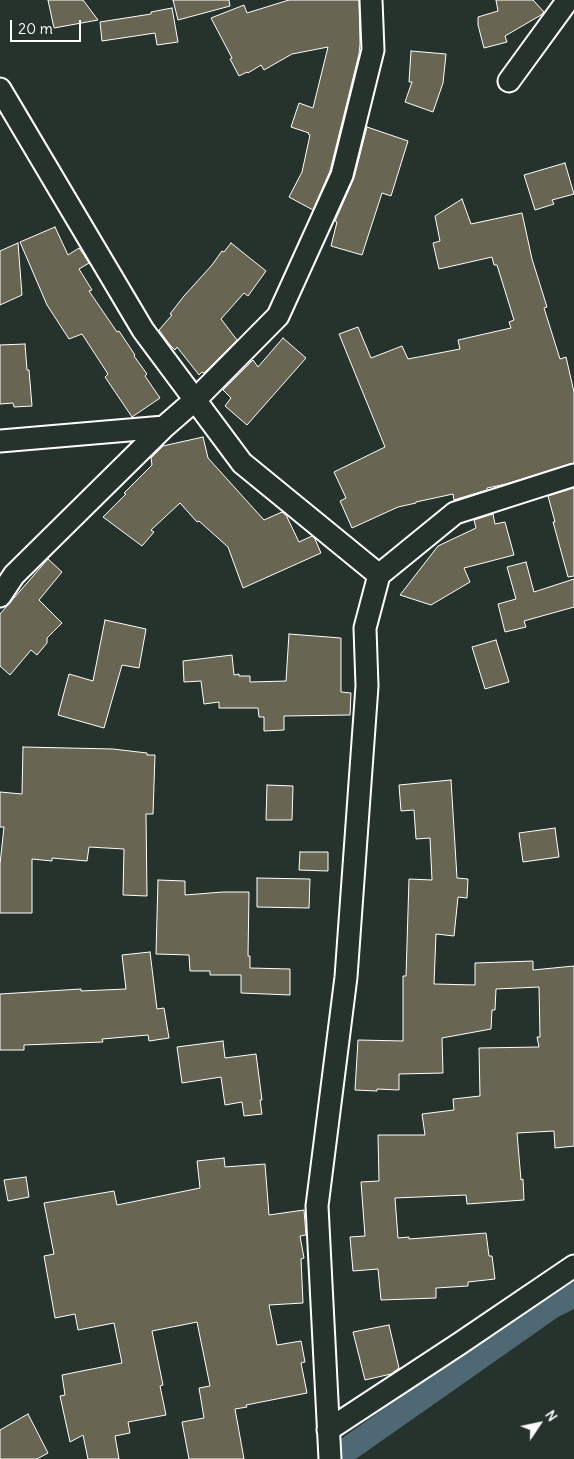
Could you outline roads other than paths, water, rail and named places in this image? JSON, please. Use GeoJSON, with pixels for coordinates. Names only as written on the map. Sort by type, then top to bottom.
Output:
{"type":"FeatureCollection","features":[{"type":"Feature","properties":{"kind":"street"},"geometry":{"type":"LineString","coordinates":[[0,596],[14,575],[164,427],[195,400],[278,316],[342,175],[373,50],[371,0]]}},
{"type":"Feature","properties":{"kind":"street"},"geometry":{"type":"LineString","coordinates":[[509,81],[568,0]]}},
{"type":"Feature","properties":{"kind":"street"},"geometry":{"type":"LineString","coordinates":[[0,89],[143,330],[242,463],[380,575]]}},
{"type":"Feature","properties":{"kind":"street"},"geometry":{"type":"LineString","coordinates":[[0,441],[164,427]]}},
{"type":"Feature","properties":{"kind":"street"},"geometry":{"type":"LineString","coordinates":[[330,1459],[317,1206],[346,977],[367,686],[365,628],[380,575],[455,513],[574,476]]}},
{"type":"Feature","properties":{"kind":"street"},"geometry":{"type":"LineString","coordinates":[[328,1430],[574,1266]]}},
{"type":"Feature","properties":{"kind":"waterway"},"geometry":{"type":"LineString","coordinates":[[334,1459],[552,1306],[574,1295]]}}]}
